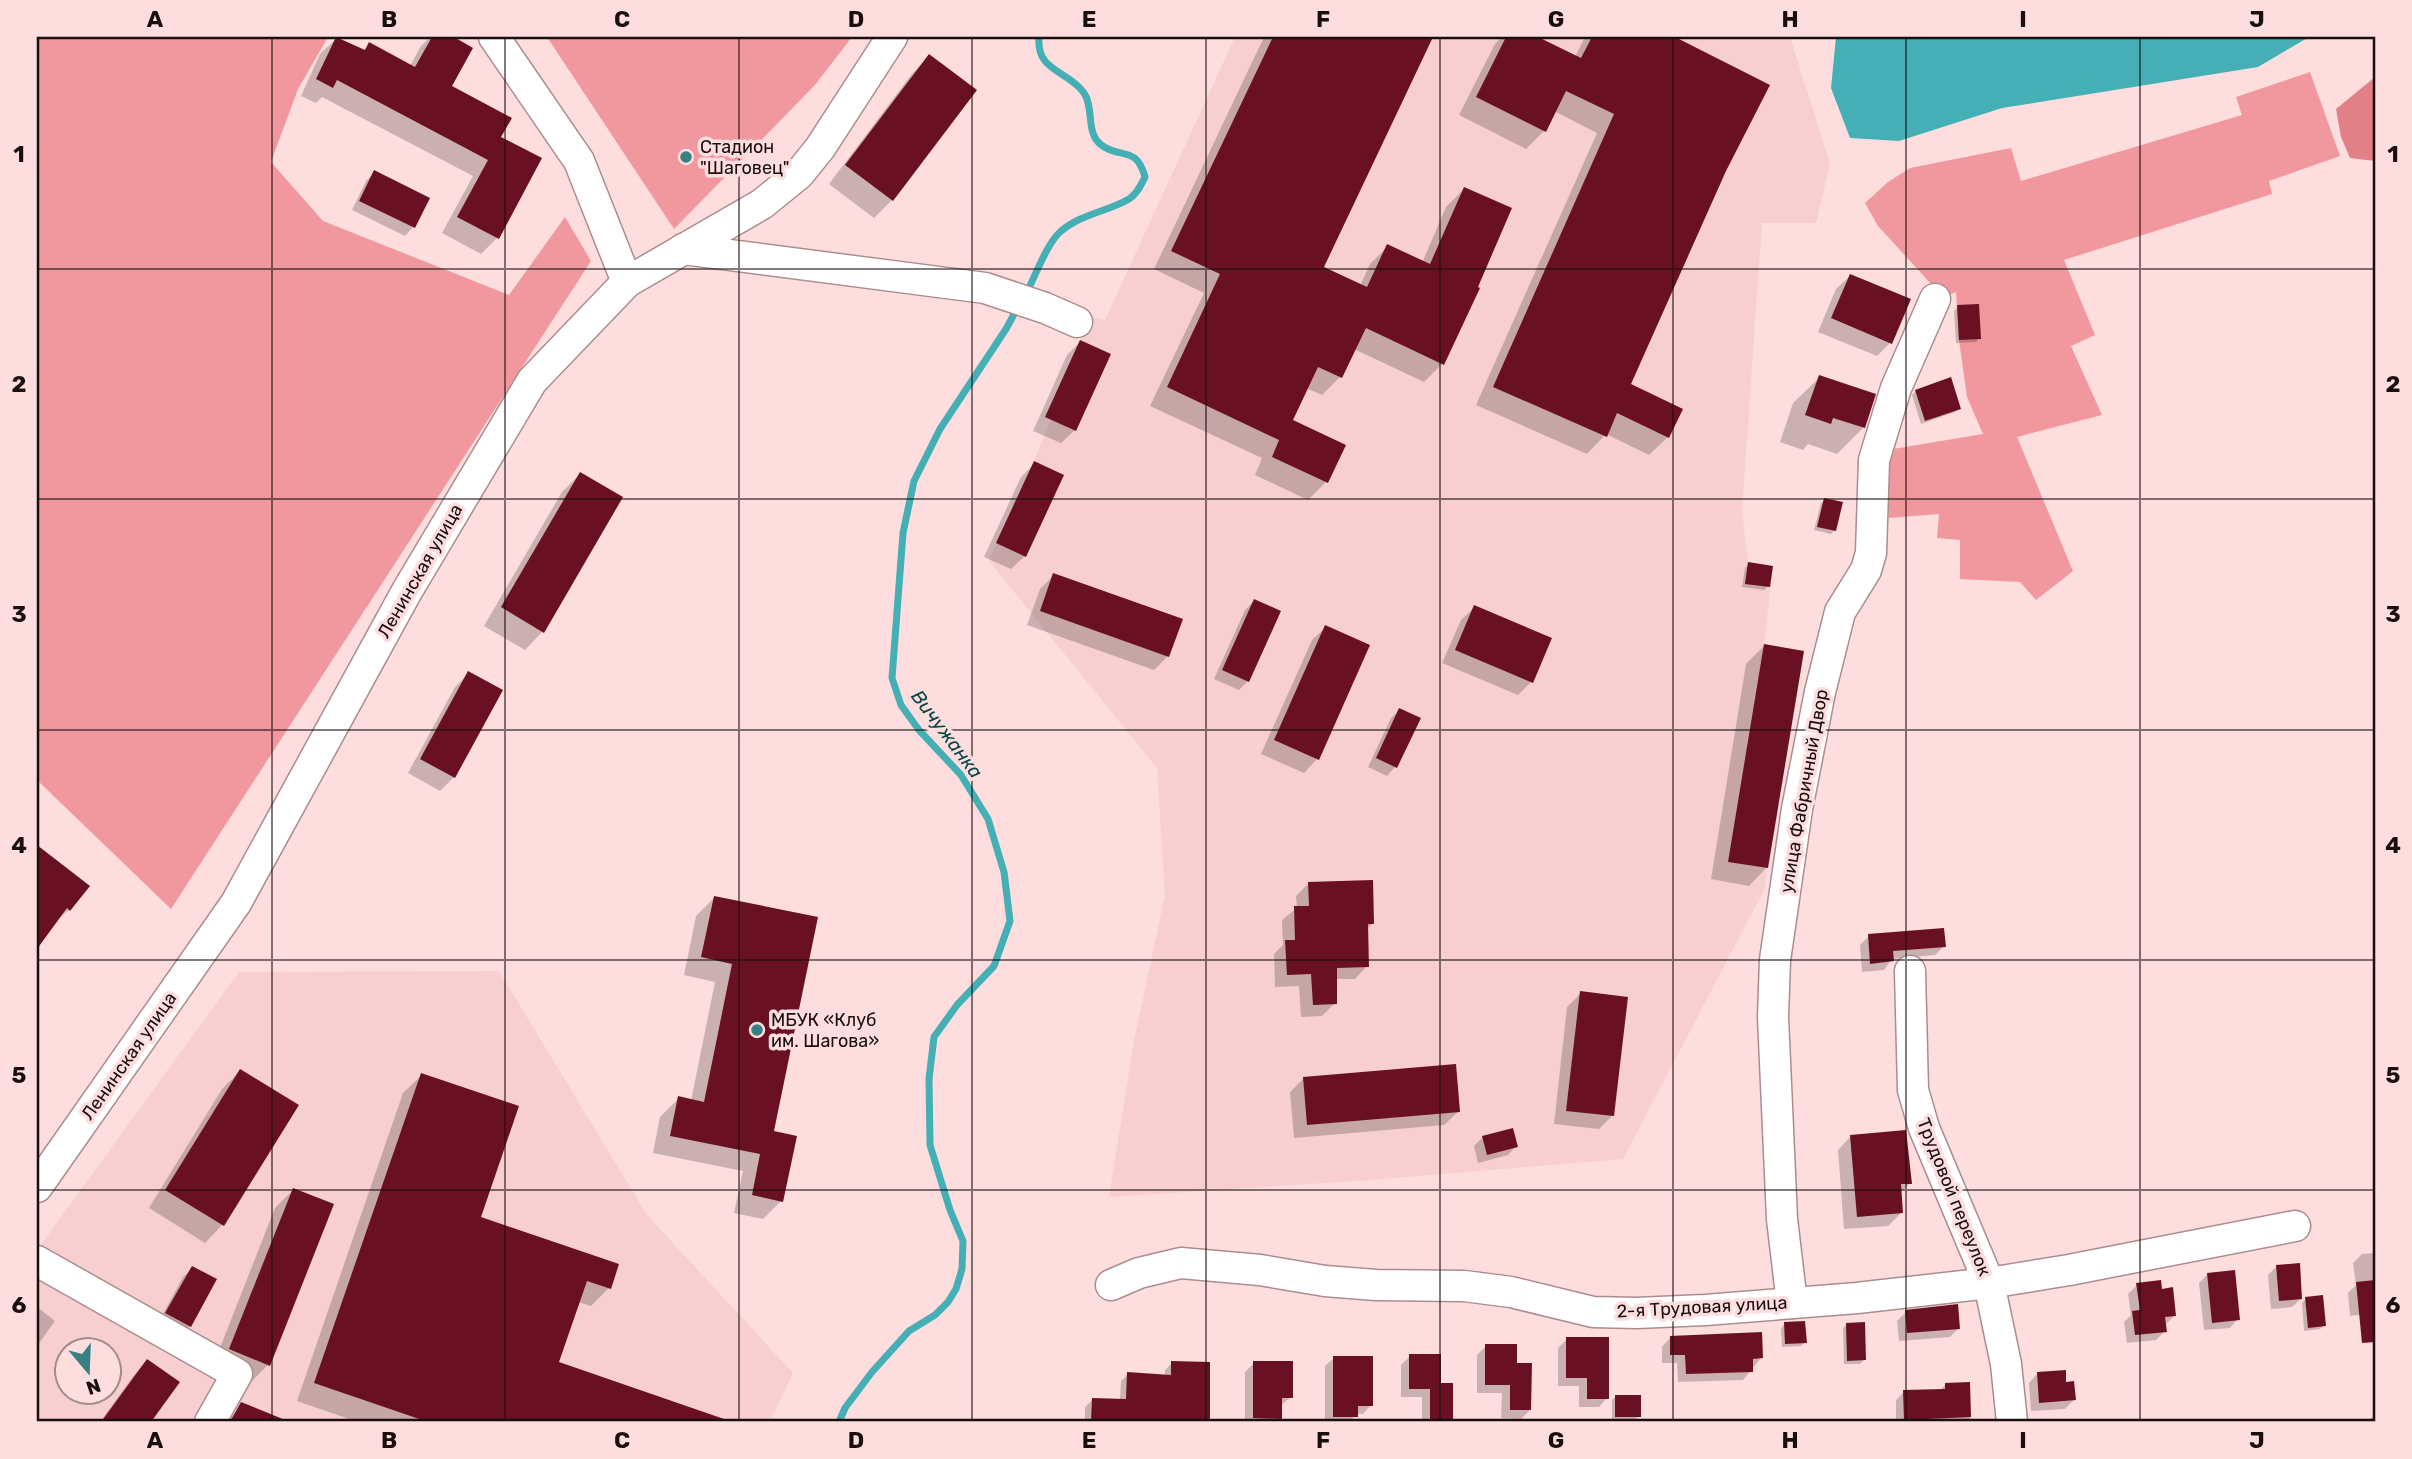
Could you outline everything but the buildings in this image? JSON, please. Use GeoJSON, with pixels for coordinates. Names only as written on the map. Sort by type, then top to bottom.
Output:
{"type":"FeatureCollection","features":[{"type":"Feature","properties":{"kind":"street"},"geometry":{"type":"LineString","coordinates":[[494,37],[579,162],[627,282]]}},
{"type":"Feature","properties":{"kind":"street","name":"Ленинская улица"},"geometry":{"type":"LineString","coordinates":[[37,1187],[236,903],[407,591],[532,381],[627,282],[762,204],[799,174],[820,148],[892,37]]}},
{"type":"Feature","properties":{"kind":"street"},"geometry":{"type":"LineString","coordinates":[[683,249],[985,288],[1077,322]]}},
{"type":"Feature","properties":{"kind":"street","name":"улица Фабричный Двор"},"geometry":{"type":"LineString","coordinates":[[1792,1303],[1782,1219],[1773,1017],[1775,960],[1797,809],[1820,692],[1840,612],[1866,570],[1871,553],[1874,460],[1896,388],[1935,299]]}},
{"type":"Feature","properties":{"kind":"street","name":"Трудовой переулок"},"geometry":{"type":"LineString","coordinates":[[1910,971],[1913,1090],[1924,1128],[1989,1283],[2006,1364],[2012,1422]]}},
{"type":"Feature","properties":{"kind":"street","name":"2-я Трудовая улица"},"geometry":{"type":"LineString","coordinates":[[1111,1285],[1139,1273],[1181,1263],[1260,1270],[1325,1281],[1376,1285],[1464,1286],[1511,1292],[1593,1312],[1704,1310],[1857,1298],[1989,1283],[2295,1226]]}},
{"type":"Feature","properties":{"kind":"street"},"geometry":{"type":"LineString","coordinates":[[37,1261],[237,1374],[210,1422]]}},
{"type":"Feature","properties":{"kind":"shaded area"},"geometry":{"type":"Polygon","coordinates":[[[37,37],[328,37],[298,89],[271,162],[323,221],[509,295],[565,217],[591,261],[171,909],[37,780],[37,37]]]}},
{"type":"Feature","properties":{"kind":"shaded area","name":"Стадион \"Шаговец\""},"geometry":{"type":"Polygon","coordinates":[[[547,37],[852,37],[815,85],[674,229],[547,37]]]}},
{"type":"Feature","properties":{"kind":"shaded area"},"geometry":{"type":"Polygon","coordinates":[[[1235,37],[1790,37],[1830,164],[1816,223],[1762,223],[1742,511],[1748,562],[1773,566],[1764,644],[1804,651],[1764,890],[1623,1159],[1357,1181],[1109,1197],[1134,1041],[1165,895],[1157,768],[989,561],[1051,420],[1045,417],[1080,340],[1091,317],[1105,320],[1235,37]]]}},
{"type":"Feature","properties":{"kind":"shaded area"},"geometry":{"type":"Polygon","coordinates":[[[2310,72],[2340,156],[2269,181],[2272,194],[2064,260],[2095,335],[2071,346],[2102,415],[2017,437],[2073,571],[2036,600],[2020,582],[1960,579],[1960,540],[1937,538],[1939,514],[1889,518],[1887,450],[1983,434],[1967,397],[1956,292],[1943,297],[1878,226],[1865,203],[1888,182],[1910,168],[2011,148],[2021,181],[2242,115],[2236,97],[2310,72]]]}},
{"type":"Feature","properties":{"kind":"shaded area"},"geometry":{"type":"Polygon","coordinates":[[[2375,77],[2375,161],[2350,158],[2341,137],[2336,109],[2375,77]]]}},
{"type":"Feature","properties":{"kind":"shaded area"},"geometry":{"type":"Polygon","coordinates":[[[499,971],[647,1215],[793,1373],[770,1422],[37,1422],[37,1250],[239,972],[499,971]]]}},
{"type":"Feature","properties":{"kind":"water"},"geometry":{"type":"Polygon","coordinates":[[[1836,37],[2309,37],[2258,67],[2002,108],[1899,141],[1850,138],[1831,88],[1836,37]]]}},
{"type":"Feature","properties":{"kind":"waterway","name":"Вичужанка"},"geometry":{"type":"LineString","coordinates":[[1026,294],[1045,253],[1060,232],[1076,221],[1129,199],[1137,192],[1145,177],[1137,160],[1132,156],[1107,149],[1096,139],[1084,93],[1070,79],[1048,64],[1039,49],[1039,37]]}},
{"type":"Feature","properties":{"kind":"waterway","name":"Вичужанка"},"geometry":{"type":"LineString","coordinates":[[839,1422],[845,1408],[872,1372],[909,1331],[935,1315],[948,1302],[956,1289],[962,1269],[963,1241],[950,1210],[930,1145],[929,1079],[934,1037],[957,1005],[994,966],[1010,921],[1004,872],[988,819],[961,775],[919,730],[901,705],[892,678],[903,533],[914,481],[940,429],[1018,307]]}},
{"type":"Feature","properties":{"kind":"place","name":"Стадион \"Шаговец\""},"geometry":{"type":"Point","coordinates":[686,157]}},
{"type":"Feature","properties":{"kind":"place","name":"МБУК «Клуб им. Шагова»"},"geometry":{"type":"Point","coordinates":[757,1030]}}]}
